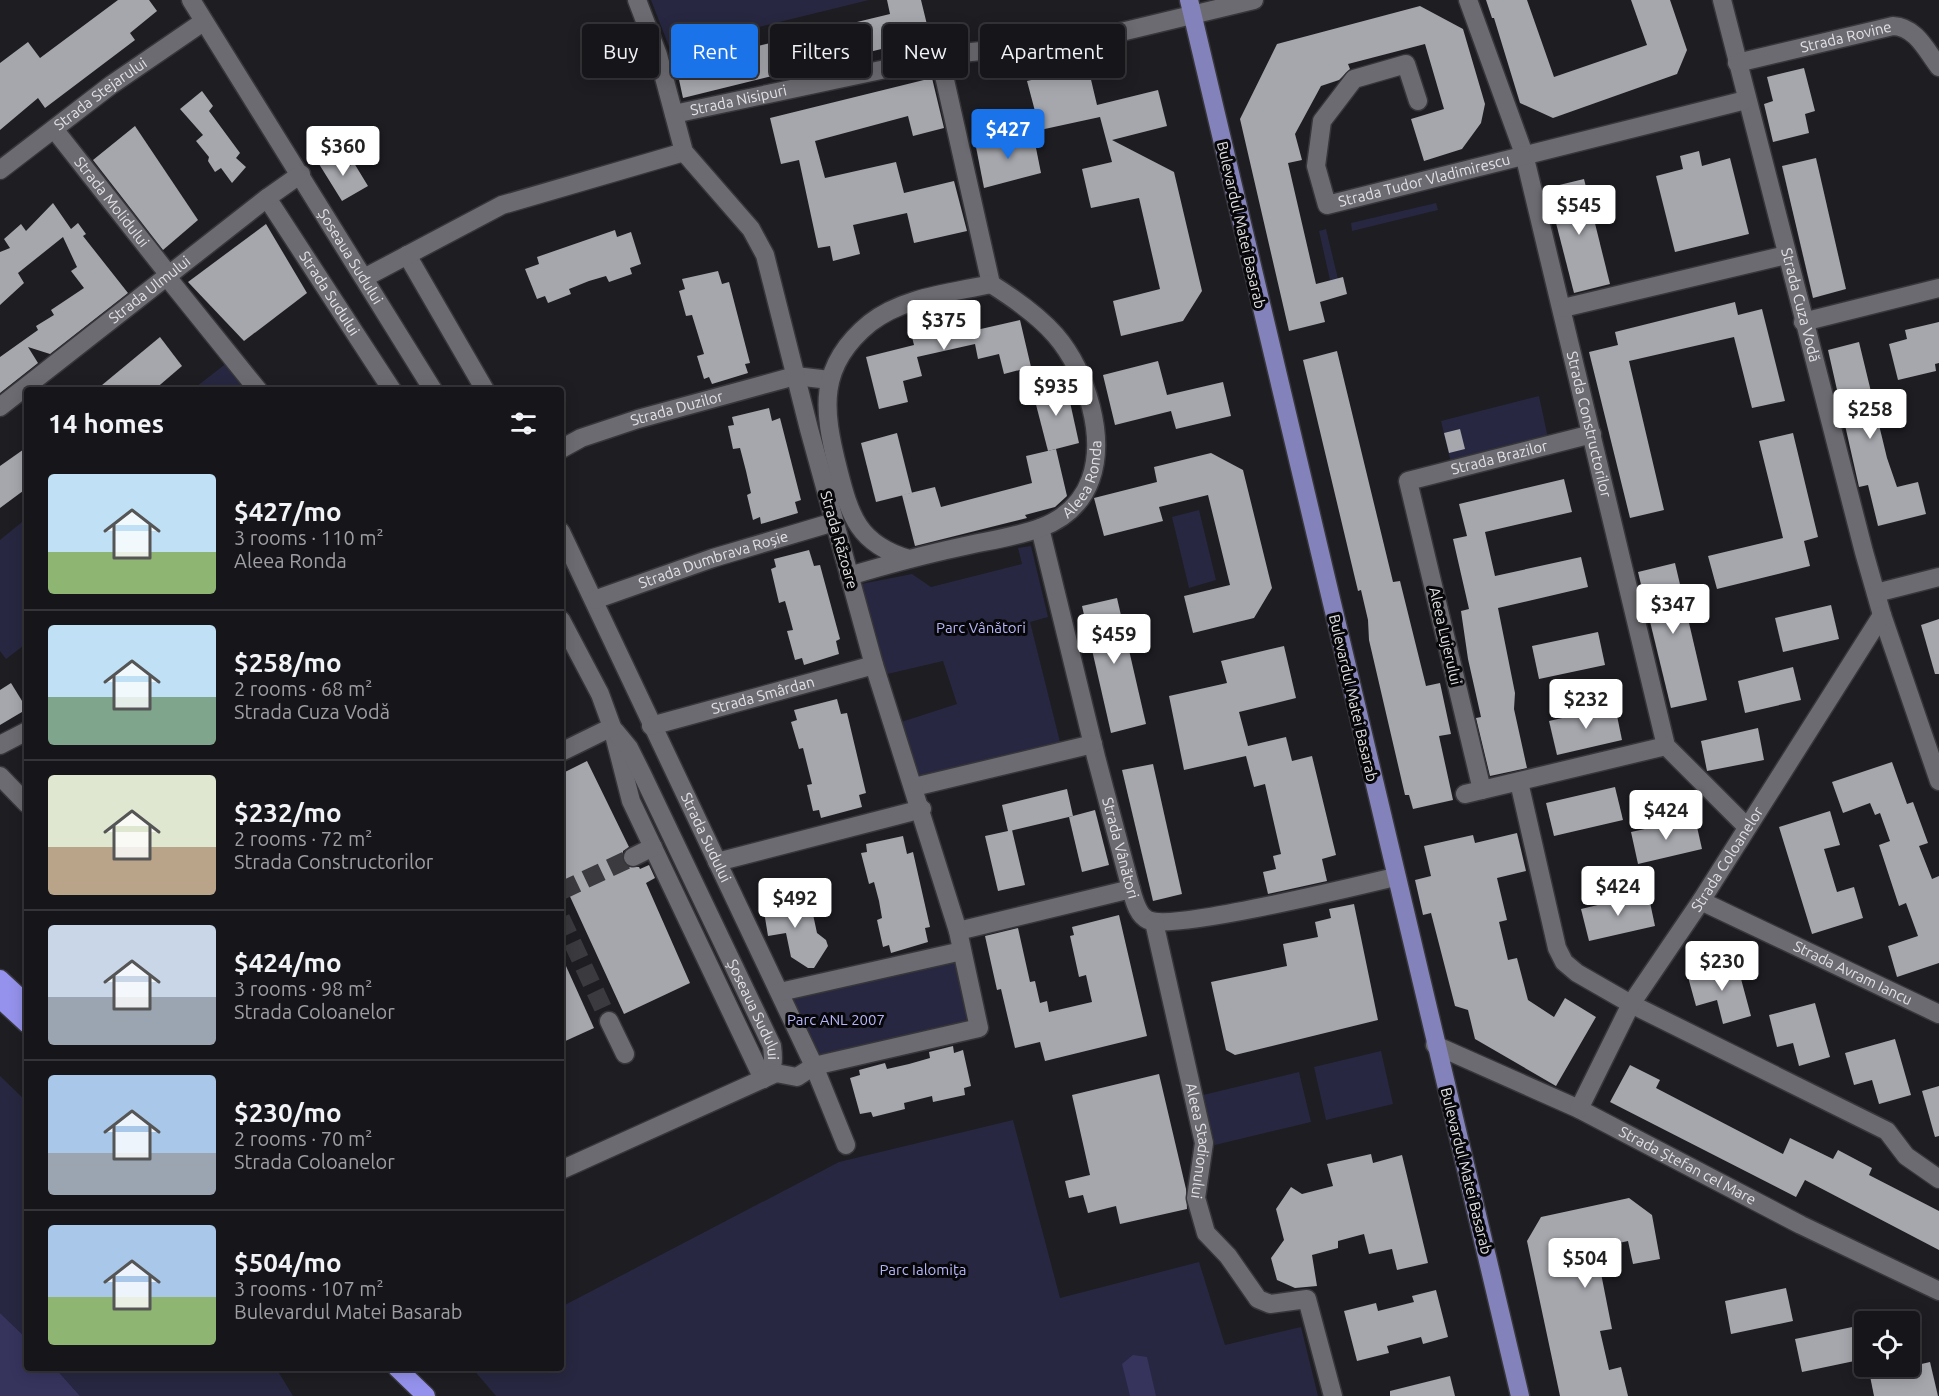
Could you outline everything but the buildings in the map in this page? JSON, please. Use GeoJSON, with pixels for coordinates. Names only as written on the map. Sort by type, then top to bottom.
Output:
{"type":"FeatureCollection","features":[{"type":"Feature","properties":{"kind":"highway"},"geometry":{"type":"LineString","coordinates":[[0,979],[24,1001]]}},
{"type":"Feature","properties":{"kind":"highway"},"geometry":{"type":"LineString","coordinates":[[0,999],[24,1021]]}},
{"type":"Feature","properties":{"kind":"highway"},"geometry":{"type":"LineString","coordinates":[[387,1371],[413,1396]]}},
{"type":"Feature","properties":{"kind":"highway"},"geometry":{"type":"LineString","coordinates":[[400,1371],[426,1396]]}},
{"type":"Feature","properties":{"kind":"highway"},"geometry":{"type":"LineString","coordinates":[[414,1371],[440,1396]]}},
{"type":"Feature","properties":{"kind":"main road","name":"Bulevardul Matei Basarab"},"geometry":{"type":"LineString","coordinates":[[1190,8],[1520,1396]]}},
{"type":"Feature","properties":{"kind":"street","name":"Șoseaua Sudului"},"geometry":{"type":"LineString","coordinates":[[191,0],[431,387]]}},
{"type":"Feature","properties":{"kind":"street","name":"Strada Răzoare"},"geometry":{"type":"LineString","coordinates":[[637,0],[658,55],[684,152],[751,229],[765,255],[795,376],[874,665],[922,809],[958,931],[979,1028],[814,1066]]}},
{"type":"Feature","properties":{"kind":"street","name":"Strada Nisipuri"},"geometry":{"type":"LineString","coordinates":[[968,53],[1073,41],[1190,8],[1254,0]]}},
{"type":"Feature","properties":{"kind":"street","name":"Strada Constructorilor"},"geometry":{"type":"LineString","coordinates":[[1468,0],[1524,154],[1563,308],[1666,746]]}},
{"type":"Feature","properties":{"kind":"street","name":"Strada Cuza Vodă"},"geometry":{"type":"LineString","coordinates":[[1722,0],[1803,322],[1882,615],[1939,781]]}},
{"type":"Feature","properties":{"kind":"street","name":"Strada Stejarului"},"geometry":{"type":"LineString","coordinates":[[0,170],[111,85],[203,22]]}},
{"type":"Feature","properties":{"kind":"street","name":"Strada Rovine"},"geometry":{"type":"LineString","coordinates":[[1737,63],[1893,26],[1904,27],[1912,31],[1939,68]]}},
{"type":"Feature","properties":{"kind":"street","name":"Strada Tudor Vladimirescu"},"geometry":{"type":"LineString","coordinates":[[1418,101],[1406,64],[1354,79],[1322,121],[1316,166],[1327,206],[1524,154],[1746,100]]}},
{"type":"Feature","properties":{"kind":"street","name":"Strada Nisipuri"},"geometry":{"type":"LineString","coordinates":[[674,114],[883,70]]}},
{"type":"Feature","properties":{"kind":"street"},"geometry":{"type":"LineString","coordinates":[[909,559],[886,552],[870,540],[850,514],[826,419],[830,380],[838,360],[870,324],[892,309],[911,302],[991,284],[945,78]]}},
{"type":"Feature","properties":{"kind":"street","name":"Strada Molidului"},"geometry":{"type":"LineString","coordinates":[[54,129],[256,387]]}},
{"type":"Feature","properties":{"kind":"street"},"geometry":{"type":"LineString","coordinates":[[364,278],[502,206],[684,152]]}},
{"type":"Feature","properties":{"kind":"street","name":"Strada Ulmului"},"geometry":{"type":"LineString","coordinates":[[26,387],[300,174]]}},
{"type":"Feature","properties":{"kind":"street","name":"Strada Sudului"},"geometry":{"type":"LineString","coordinates":[[267,198],[390,387]]}},
{"type":"Feature","properties":{"kind":"street"},"geometry":{"type":"LineString","coordinates":[[407,255],[483,387]]}},
{"type":"Feature","properties":{"kind":"street"},"geometry":{"type":"LineString","coordinates":[[1563,308],[1786,255]]}},
{"type":"Feature","properties":{"kind":"street","name":"Aleea Ronda"},"geometry":{"type":"LineString","coordinates":[[849,576],[909,559],[1040,528],[1066,512],[1084,494],[1096,468],[1096,427],[1078,366],[1065,345],[1045,325],[991,284]]}},
{"type":"Feature","properties":{"kind":"street"},"geometry":{"type":"LineString","coordinates":[[1803,322],[1939,288]]}},
{"type":"Feature","properties":{"kind":"street"},"geometry":{"type":"LineString","coordinates":[[795,376],[830,380]]}},
{"type":"Feature","properties":{"kind":"street","name":"Strada Duzilor"},"geometry":{"type":"LineString","coordinates":[[564,446],[581,438],[638,419],[795,376]]}},
{"type":"Feature","properties":{"kind":"street","name":"Strada Ulmului"},"geometry":{"type":"LineString","coordinates":[[0,407],[24,388]]}},
{"type":"Feature","properties":{"kind":"street","name":"Strada Brazilor"},"geometry":{"type":"LineString","coordinates":[[1408,481],[1592,434]]}},
{"type":"Feature","properties":{"kind":"street","name":"Aleea Lujerului"},"geometry":{"type":"LineString","coordinates":[[1408,481],[1474,792],[1519,782]]}},
{"type":"Feature","properties":{"kind":"street","name":"Strada Dumbrava Roșie"},"geometry":{"type":"LineString","coordinates":[[594,600],[713,558],[834,522]]}},
{"type":"Feature","properties":{"kind":"street","name":"Strada Vânători"},"geometry":{"type":"LineString","coordinates":[[1040,528],[1131,889],[1137,908],[1145,919],[1154,922]]}},
{"type":"Feature","properties":{"kind":"street","name":"Strada Sudului"},"geometry":{"type":"LineString","coordinates":[[564,538],[814,1066],[846,1145]]}},
{"type":"Feature","properties":{"kind":"street"},"geometry":{"type":"LineString","coordinates":[[1876,593],[1939,578]]}},
{"type":"Feature","properties":{"kind":"street","name":"Strada Coloanelor"},"geometry":{"type":"LineString","coordinates":[[1580,1109],[1631,1004],[1701,901],[1746,826],[1882,615]]}},
{"type":"Feature","properties":{"kind":"street","name":"Șoseaua Sudului"},"geometry":{"type":"LineString","coordinates":[[564,626],[600,694],[612,727],[631,801],[763,1079],[771,1071],[774,1061],[772,1046],[629,748],[612,727]]}},
{"type":"Feature","properties":{"kind":"street","name":"Strada Smârdan"},"geometry":{"type":"LineString","coordinates":[[651,726],[874,665]]}},
{"type":"Feature","properties":{"kind":"street"},"geometry":{"type":"LineString","coordinates":[[564,751],[612,727]]}},
{"type":"Feature","properties":{"kind":"street"},"geometry":{"type":"LineString","coordinates":[[0,745],[24,733]]}},
{"type":"Feature","properties":{"kind":"street"},"geometry":{"type":"LineString","coordinates":[[914,787],[1093,744]]}},
{"type":"Feature","properties":{"kind":"street"},"geometry":{"type":"LineString","coordinates":[[1746,826],[1666,746],[1519,782],[1557,948],[1564,962],[1577,973],[1631,1004],[1887,1131],[1906,1156],[1939,1179]]}},
{"type":"Feature","properties":{"kind":"street"},"geometry":{"type":"LineString","coordinates":[[0,776],[24,801]]}},
{"type":"Feature","properties":{"kind":"street"},"geometry":{"type":"LineString","coordinates":[[717,862],[922,809]]}},
{"type":"Feature","properties":{"kind":"street"},"geometry":{"type":"LineString","coordinates":[[633,857],[653,847]]}},
{"type":"Feature","properties":{"kind":"street"},"geometry":{"type":"LineString","coordinates":[[1154,922],[1206,917],[1395,877]]}},
{"type":"Feature","properties":{"kind":"street"},"geometry":{"type":"LineString","coordinates":[[958,931],[1131,889]]}},
{"type":"Feature","properties":{"kind":"street","name":"Strada Avram Iancu"},"geometry":{"type":"LineString","coordinates":[[1701,901],[1939,1014]]}},
{"type":"Feature","properties":{"kind":"street","name":"Aleea Stadionului"},"geometry":{"type":"LineString","coordinates":[[1154,922],[1204,1143],[1196,1198],[1206,1233],[1228,1256],[1258,1299],[1270,1304],[1307,1299],[1333,1396]]}},
{"type":"Feature","properties":{"kind":"street"},"geometry":{"type":"LineString","coordinates":[[780,993],[962,951]]}},
{"type":"Feature","properties":{"kind":"street"},"geometry":{"type":"LineString","coordinates":[[609,1021],[625,1054]]}},
{"type":"Feature","properties":{"kind":"street","name":"Strada Ștefan cel Mare"},"geometry":{"type":"LineString","coordinates":[[1435,1045],[1580,1109],[1801,1225],[1939,1292]]}},
{"type":"Feature","properties":{"kind":"street"},"geometry":{"type":"LineString","coordinates":[[564,1169],[776,1073],[797,1077],[814,1066]]}},
{"type":"Feature","properties":{"kind":"green space"},"geometry":{"type":"Polygon","coordinates":[[[651,0],[869,0],[758,27],[758,24],[671,24],[670,49],[651,0]]]}},
{"type":"Feature","properties":{"kind":"green space"},"geometry":{"type":"Polygon","coordinates":[[[1436,203],[1438,210],[1352,231],[1351,223],[1436,203]]]}},
{"type":"Feature","properties":{"kind":"green space"},"geometry":{"type":"Polygon","coordinates":[[[1326,229],[1338,279],[1330,280],[1319,231],[1326,229]]]}},
{"type":"Feature","properties":{"kind":"green space"},"geometry":{"type":"Polygon","coordinates":[[[232,359],[255,387],[196,387],[232,359]]]}},
{"type":"Feature","properties":{"kind":"green space"},"geometry":{"type":"Polygon","coordinates":[[[1539,396],[1548,438],[1451,463],[1441,421],[1539,396]]]}},
{"type":"Feature","properties":{"kind":"green space"},"geometry":{"type":"Polygon","coordinates":[[[1199,510],[1216,580],[1189,588],[1172,517],[1199,510]]]}},
{"type":"Feature","properties":{"kind":"green space"},"geometry":{"type":"Polygon","coordinates":[[[24,520],[24,645],[6,659],[0,651],[0,540],[24,520]]]}},
{"type":"Feature","properties":{"kind":"green space","name":"Parc Vânători"},"geometry":{"type":"Polygon","coordinates":[[[1031,546],[1048,617],[1030,622],[1061,746],[916,783],[898,723],[957,704],[943,661],[883,675],[856,585],[912,574],[931,587],[1022,564],[1018,548],[1031,546]]]}},
{"type":"Feature","properties":{"kind":"green space","name":"Parc ANL 2007"},"geometry":{"type":"Polygon","coordinates":[[[962,951],[979,1028],[814,1066],[780,992],[962,951]]]}},
{"type":"Feature","properties":{"kind":"green space"},"geometry":{"type":"Polygon","coordinates":[[[1381,1051],[1393,1104],[1326,1120],[1314,1067],[1381,1051]]]}},
{"type":"Feature","properties":{"kind":"green space"},"geometry":{"type":"Polygon","coordinates":[[[1299,1072],[1311,1122],[1215,1145],[1203,1095],[1299,1072]]]}},
{"type":"Feature","properties":{"kind":"green space"},"geometry":{"type":"Polygon","coordinates":[[[0,1076],[24,1099],[24,1336],[0,1313],[0,1076]]]}},
{"type":"Feature","properties":{"kind":"green space","name":"Parc Ialomița"},"geometry":{"type":"Polygon","coordinates":[[[1013,1120],[1060,1298],[1199,1262],[1225,1345],[1301,1327],[1318,1396],[496,1396],[475,1371],[564,1371],[564,1305],[839,1162],[1013,1120]]]}},
{"type":"Feature","properties":{"kind":"green space"},"geometry":{"type":"Polygon","coordinates":[[[58,1371],[278,1371],[293,1396],[80,1396],[58,1371]]]}},
{"type":"Feature","properties":{"kind":"shaded area"},"geometry":{"type":"Polygon","coordinates":[[[0,1313],[24,1336],[24,1371],[58,1371],[80,1396],[0,1396],[0,1313]]]}},
{"type":"Feature","properties":{"kind":"shaded area"},"geometry":{"type":"Polygon","coordinates":[[[1133,1355],[1147,1357],[1156,1396],[1130,1396],[1122,1364],[1133,1355]]]}},
{"type":"Feature","properties":{"kind":"tunnel"},"geometry":{"type":"LineString","coordinates":[[564,890],[633,857]]}},
{"type":"Feature","properties":{"kind":"tunnel"},"geometry":{"type":"LineString","coordinates":[[564,924],[609,1021]]}}]}
